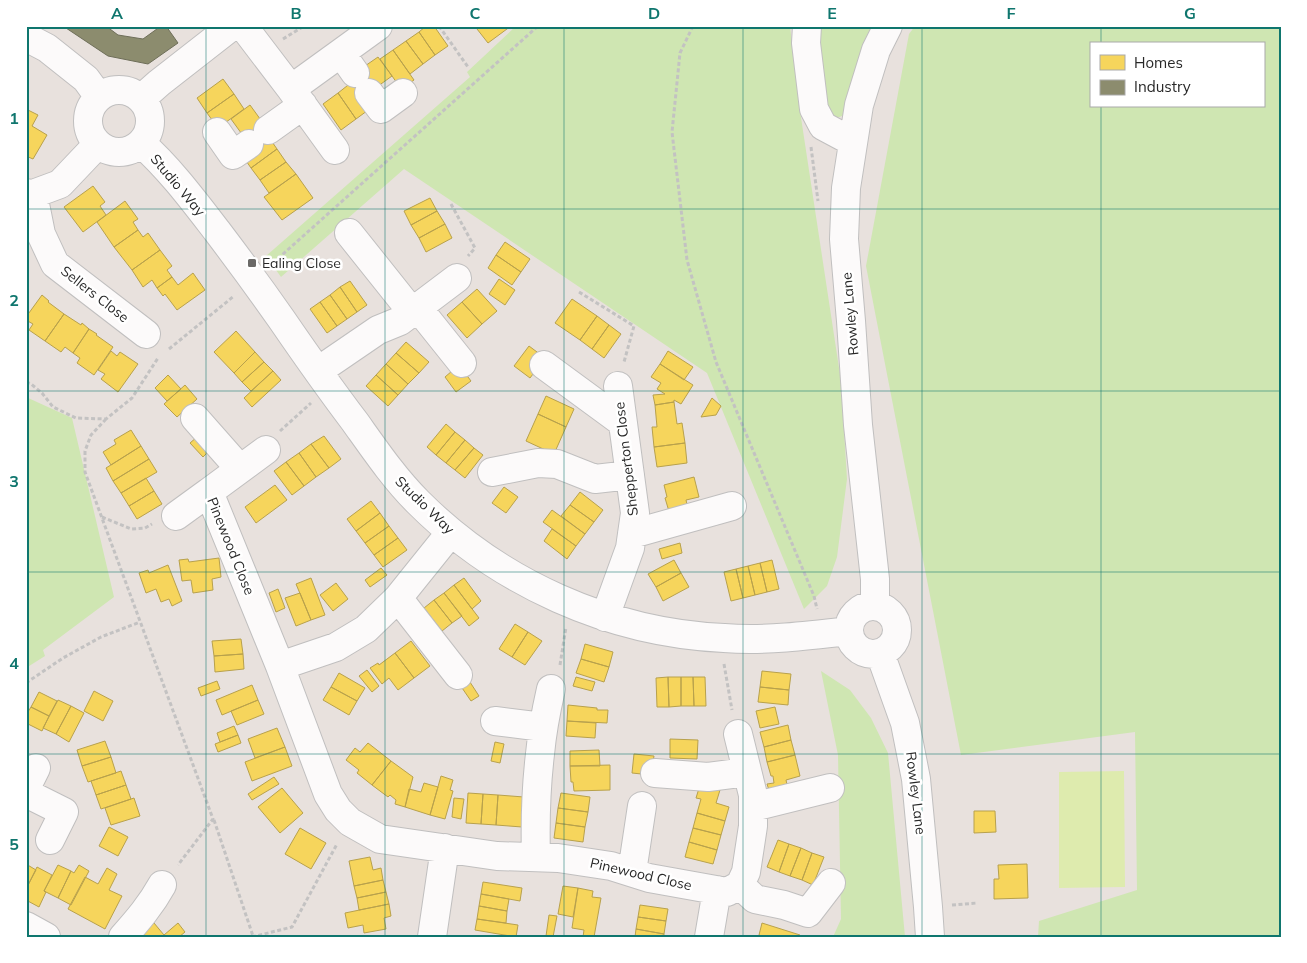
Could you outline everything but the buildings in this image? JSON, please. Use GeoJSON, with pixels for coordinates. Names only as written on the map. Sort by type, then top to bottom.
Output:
{"type":"FeatureCollection","features":[{"type":"Feature","properties":{"kind":"street"},"geometry":{"type":"LineString","coordinates":[[141,100],[159,83],[232,26]]}},
{"type":"Feature","properties":{"kind":"street"},"geometry":{"type":"LineString","coordinates":[[243,26],[335,150]]}},
{"type":"Feature","properties":{"kind":"street"},"geometry":{"type":"LineString","coordinates":[[218,132],[233,154],[258,137],[297,97],[355,73],[378,26]]}},
{"type":"Feature","properties":{"kind":"street"},"geometry":{"type":"LineString","coordinates":[[807,26],[806,42],[814,109],[823,126],[853,142]]}},
{"type":"Feature","properties":{"kind":"street","name":"Rowley Lane"},"geometry":{"type":"LineString","coordinates":[[875,606],[875,578],[858,425],[844,239],[846,188],[860,105],[876,50],[888,26]]}},
{"type":"Feature","properties":{"kind":"street"},"geometry":{"type":"LineString","coordinates":[[26,37],[47,48],[86,79],[99,97]]}},
{"type":"Feature","properties":{"kind":"street"},"geometry":{"type":"LineString","coordinates":[[355,73],[380,109],[403,93]]}},
{"type":"Feature","properties":{"kind":"street"},"geometry":{"type":"LineString","coordinates":[[125,91],[134,94],[147,107],[150,116],[150,126],[147,135],[134,149],[124,152],[106,150],[91,136],[88,126],[88,115],[99,97],[107,92],[125,91]]}},
{"type":"Feature","properties":{"kind":"street","name":"Studio Way"},"geometry":{"type":"LineString","coordinates":[[141,143],[156,156],[186,191],[254,280],[385,464],[418,502],[451,532],[499,568],[574,606],[644,628],[679,634],[724,638],[780,639],[836,633]]}},
{"type":"Feature","properties":{"kind":"street"},"geometry":{"type":"LineString","coordinates":[[30,193],[60,184],[98,144]]}},
{"type":"Feature","properties":{"kind":"street","name":"Sellers Close"},"geometry":{"type":"LineString","coordinates":[[30,193],[41,234],[55,264],[146,334]]}},
{"type":"Feature","properties":{"kind":"street"},"geometry":{"type":"LineString","coordinates":[[349,233],[462,363]]}},
{"type":"Feature","properties":{"kind":"street"},"geometry":{"type":"LineString","coordinates":[[324,379],[378,330],[400,321],[457,278]]}},
{"type":"Feature","properties":{"kind":"street"},"geometry":{"type":"LineString","coordinates":[[544,365],[623,423]]}},
{"type":"Feature","properties":{"kind":"street","name":"Shepperton Close"},"geometry":{"type":"LineString","coordinates":[[605,617],[630,548],[635,513],[618,386]]}},
{"type":"Feature","properties":{"kind":"street"},"geometry":{"type":"LineString","coordinates":[[195,418],[240,470]]}},
{"type":"Feature","properties":{"kind":"street","name":"Pinewood Close"},"geometry":{"type":"LineString","coordinates":[[266,450],[208,492],[280,666],[328,794],[338,810],[350,822],[380,839],[497,856],[558,858],[611,866],[649,878],[728,888]]}},
{"type":"Feature","properties":{"kind":"street"},"geometry":{"type":"LineString","coordinates":[[492,472],[538,463],[556,464],[595,479],[630,475]]}},
{"type":"Feature","properties":{"kind":"street"},"geometry":{"type":"LineString","coordinates":[[176,516],[208,492]]}},
{"type":"Feature","properties":{"kind":"street"},"geometry":{"type":"LineString","coordinates":[[632,534],[732,506]]}},
{"type":"Feature","properties":{"kind":"street"},"geometry":{"type":"LineString","coordinates":[[280,666],[336,647],[366,630],[398,598],[451,532]]}},
{"type":"Feature","properties":{"kind":"street"},"geometry":{"type":"LineString","coordinates":[[398,598],[458,674]]}},
{"type":"Feature","properties":{"kind":"street"},"geometry":{"type":"LineString","coordinates":[[875,606],[883,608],[890,613],[897,627],[893,643],[888,649],[873,654],[860,650],[850,639],[836,633],[849,624],[856,613],[862,609],[875,606]]}},
{"type":"Feature","properties":{"kind":"street","name":"Rowley Lane"},"geometry":{"type":"LineString","coordinates":[[880,653],[905,723],[916,779],[930,937]]}},
{"type":"Feature","properties":{"kind":"street"},"geometry":{"type":"LineString","coordinates":[[536,857],[535,826],[539,755],[551,689]]}},
{"type":"Feature","properties":{"kind":"street"},"geometry":{"type":"LineString","coordinates":[[495,721],[543,727]]}},
{"type":"Feature","properties":{"kind":"street"},"geometry":{"type":"LineString","coordinates":[[709,937],[728,888],[746,872],[753,826],[753,795],[738,734]]}},
{"type":"Feature","properties":{"kind":"street"},"geometry":{"type":"LineString","coordinates":[[655,773],[708,777],[747,772]]}},
{"type":"Feature","properties":{"kind":"street"},"geometry":{"type":"LineString","coordinates":[[753,807],[830,788]]}},
{"type":"Feature","properties":{"kind":"street"},"geometry":{"type":"LineString","coordinates":[[26,793],[64,812],[50,840]]}},
{"type":"Feature","properties":{"kind":"street"},"geometry":{"type":"LineString","coordinates":[[632,872],[642,806]]}},
{"type":"Feature","properties":{"kind":"street"},"geometry":{"type":"LineString","coordinates":[[432,937],[445,848]]}},
{"type":"Feature","properties":{"kind":"street"},"geometry":{"type":"LineString","coordinates":[[728,888],[755,899],[784,905],[808,913],[831,883]]}},
{"type":"Feature","properties":{"kind":"street"},"geometry":{"type":"LineString","coordinates":[[123,937],[151,905],[162,886]]}},
{"type":"Feature","properties":{"kind":"street"},"geometry":{"type":"LineString","coordinates":[[26,926],[46,937]]}},
{"type":"Feature","properties":{"kind":"path"},"geometry":{"type":"LineString","coordinates":[[439,26],[468,68]]}},
{"type":"Feature","properties":{"kind":"path"},"geometry":{"type":"LineString","coordinates":[[350,822],[292,927],[253,937],[213,819],[85,472],[85,451],[91,436],[106,420],[132,398],[157,358],[254,280],[538,26]]}},
{"type":"Feature","properties":{"kind":"path"},"geometry":{"type":"LineString","coordinates":[[693,26],[680,53],[672,132],[687,260],[716,362],[814,596],[836,633]]}},
{"type":"Feature","properties":{"kind":"path"},"geometry":{"type":"LineString","coordinates":[[810,142],[819,209]]}},
{"type":"Feature","properties":{"kind":"path"},"geometry":{"type":"LineString","coordinates":[[451,204],[475,248],[458,266],[457,278]]}},
{"type":"Feature","properties":{"kind":"path"},"geometry":{"type":"LineString","coordinates":[[579,292],[634,326],[618,386]]}},
{"type":"Feature","properties":{"kind":"path"},"geometry":{"type":"LineString","coordinates":[[266,450],[266,444],[289,422],[324,379]]}},
{"type":"Feature","properties":{"kind":"path"},"geometry":{"type":"LineString","coordinates":[[26,382],[42,393],[53,407],[76,418],[106,420]]}},
{"type":"Feature","properties":{"kind":"path"},"geometry":{"type":"LineString","coordinates":[[101,517],[131,529],[145,528],[166,516],[176,516]]}},
{"type":"Feature","properties":{"kind":"path"},"geometry":{"type":"LineString","coordinates":[[551,689],[560,664],[566,627],[574,606]]}},
{"type":"Feature","properties":{"kind":"path"},"geometry":{"type":"LineString","coordinates":[[26,683],[63,658],[101,637],[140,622]]}},
{"type":"Feature","properties":{"kind":"path"},"geometry":{"type":"LineString","coordinates":[[724,638],[724,666],[735,728],[738,734]]}},
{"type":"Feature","properties":{"kind":"path"},"geometry":{"type":"LineString","coordinates":[[162,886],[213,819]]}},
{"type":"Feature","properties":{"kind":"green space"},"geometry":{"type":"Polygon","coordinates":[[[516,26],[790,26],[800,111],[841,381],[847,479],[837,557],[827,586],[804,609],[707,373],[404,169],[281,277],[266,256],[470,77],[467,72],[516,26]]]}},
{"type":"Feature","properties":{"kind":"green space"},"geometry":{"type":"Polygon","coordinates":[[[818,26],[874,26],[845,114],[841,117],[828,114],[818,26]]]}},
{"type":"Feature","properties":{"kind":"green space"},"geometry":{"type":"Polygon","coordinates":[[[915,26],[1281,26],[1281,937],[1038,937],[1039,921],[1137,890],[1135,732],[961,755],[866,266],[909,34],[915,26]]]}},
{"type":"Feature","properties":{"kind":"green space"},"geometry":{"type":"Polygon","coordinates":[[[26,397],[72,418],[114,597],[43,650],[45,656],[26,668],[26,397]]]}},
{"type":"Feature","properties":{"kind":"green space"},"geometry":{"type":"Polygon","coordinates":[[[821,671],[850,690],[871,718],[888,753],[905,937],[833,937],[841,919],[838,755],[821,671]]]}},
{"type":"Feature","properties":{"kind":"green space"},"geometry":{"type":"Polygon","coordinates":[[[1124,771],[1125,887],[1059,888],[1059,772],[1124,771]]]}},
{"type":"Feature","properties":{"kind":"place","name":"Ealing Close"},"geometry":{"type":"Point","coordinates":[252,263]}}]}
